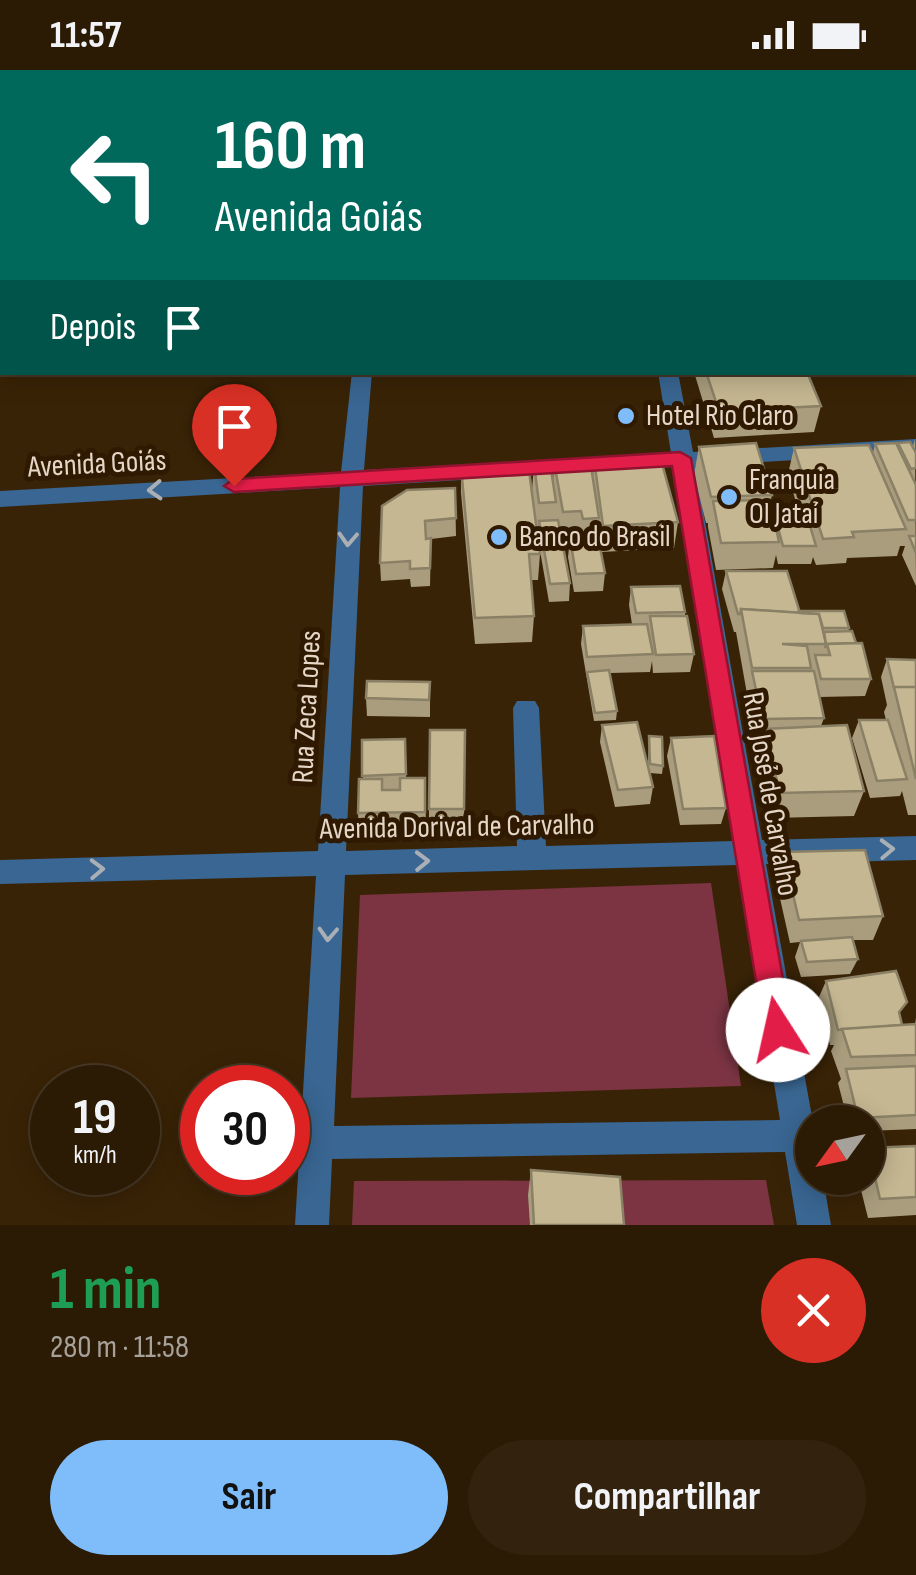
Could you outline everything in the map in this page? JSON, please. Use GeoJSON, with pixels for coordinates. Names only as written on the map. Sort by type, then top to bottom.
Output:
{"type":"FeatureCollection","features":[{"type":"Feature","properties":{"kind":"street","name":"Rua Zeca Lopes"},"geometry":{"type":"LineString","coordinates":[[312,1225],[352,478],[362,375]]}},
{"type":"Feature","properties":{"kind":"street","name":"Rua José de Carvalho"},"geometry":{"type":"LineString","coordinates":[[668,375],[795,1130]]}},
{"type":"Feature","properties":{"kind":"street","name":"Avenida Goiás"},"geometry":{"type":"LineString","coordinates":[[0,500],[916,446]]}},
{"type":"Feature","properties":{"kind":"street"},"geometry":{"type":"LineString","coordinates":[[526,708],[532,858]]}},
{"type":"Feature","properties":{"kind":"street","name":"Avenida Dorival de Carvalho"},"geometry":{"type":"LineString","coordinates":[[0,872],[916,848]]}},
{"type":"Feature","properties":{"kind":"street"},"geometry":{"type":"LineString","coordinates":[[317,1143],[795,1136]]}},
{"type":"Feature","properties":{"kind":"street","name":"Rua José de Carvalho"},"geometry":{"type":"LineString","coordinates":[[808,1195],[814,1225]]}},
{"type":"Feature","properties":{"kind":"shaded area"},"geometry":{"type":"Polygon","coordinates":[[[711,883],[741,1086],[351,1098],[360,895],[711,883]]]}},
{"type":"Feature","properties":{"kind":"shaded area"},"geometry":{"type":"Polygon","coordinates":[[[766,1180],[774,1225],[352,1225],[354,1181],[766,1180]]]}},
{"type":"Feature","properties":{"kind":"building"},"geometry":{"type":"Polygon","coordinates":[[[707,375],[808,375],[821,406],[719,411],[707,375]]]}},
{"type":"Feature","properties":{"kind":"building"},"geometry":{"type":"Polygon","coordinates":[[[910,442],[916,453],[916,468],[911,469],[898,443],[910,442]]]}},
{"type":"Feature","properties":{"kind":"building"},"geometry":{"type":"Polygon","coordinates":[[[756,443],[772,495],[711,497],[699,447],[756,443]]]}},
{"type":"Feature","properties":{"kind":"building"},"geometry":{"type":"Polygon","coordinates":[[[896,443],[916,485],[916,520],[908,520],[875,444],[896,443]]]}},
{"type":"Feature","properties":{"kind":"building"},"geometry":{"type":"Polygon","coordinates":[[[869,445],[906,529],[852,532],[854,537],[823,539],[794,448],[869,445]]]}},
{"type":"Feature","properties":{"kind":"building"},"geometry":{"type":"Polygon","coordinates":[[[660,456],[678,522],[603,526],[594,459],[660,456]]]}},
{"type":"Feature","properties":{"kind":"building"},"geometry":{"type":"Polygon","coordinates":[[[590,460],[599,518],[583,519],[581,511],[563,512],[554,462],[590,460]]]}},
{"type":"Feature","properties":{"kind":"building","name":"Banco do Brasil"},"geometry":{"type":"Polygon","coordinates":[[[528,463],[540,554],[529,554],[534,616],[475,618],[461,467],[528,463]]]}},
{"type":"Feature","properties":{"kind":"building"},"geometry":{"type":"Polygon","coordinates":[[[550,463],[556,502],[539,503],[534,464],[550,463]]]}},
{"type":"Feature","properties":{"kind":"building"},"geometry":{"type":"Polygon","coordinates":[[[455,488],[456,518],[425,521],[426,539],[431,538],[430,568],[410,569],[410,561],[380,563],[382,506],[407,490],[455,488]]]}},
{"type":"Feature","properties":{"kind":"building"},"geometry":{"type":"Polygon","coordinates":[[[770,500],[779,542],[721,543],[713,501],[770,500]]]}},
{"type":"Feature","properties":{"kind":"building"},"geometry":{"type":"Polygon","coordinates":[[[772,506],[804,506],[816,546],[783,546],[772,506]]]}},
{"type":"Feature","properties":{"kind":"building"},"geometry":{"type":"Polygon","coordinates":[[[558,520],[570,583],[550,584],[539,521],[558,520]]]}},
{"type":"Feature","properties":{"kind":"building"},"geometry":{"type":"Polygon","coordinates":[[[597,532],[605,573],[576,574],[570,539],[597,532]]]}},
{"type":"Feature","properties":{"kind":"building"},"geometry":{"type":"Polygon","coordinates":[[[726,571],[787,571],[800,613],[741,609],[738,614],[726,571]]]}},
{"type":"Feature","properties":{"kind":"building"},"geometry":{"type":"Polygon","coordinates":[[[680,586],[685,612],[636,613],[631,587],[680,586]]]}},
{"type":"Feature","properties":{"kind":"building"},"geometry":{"type":"Polygon","coordinates":[[[741,609],[819,614],[826,644],[782,644],[807,646],[811,668],[752,668],[741,609]]]}},
{"type":"Feature","properties":{"kind":"building"},"geometry":{"type":"Polygon","coordinates":[[[799,611],[844,611],[849,628],[823,628],[819,614],[799,611]]]}},
{"type":"Feature","properties":{"kind":"building"},"geometry":{"type":"Polygon","coordinates":[[[650,616],[687,616],[694,654],[656,655],[650,616]]]}},
{"type":"Feature","properties":{"kind":"building"},"geometry":{"type":"Polygon","coordinates":[[[647,624],[653,654],[587,657],[583,626],[647,624]]]}},
{"type":"Feature","properties":{"kind":"building"},"geometry":{"type":"Polygon","coordinates":[[[852,631],[856,643],[827,644],[825,648],[824,632],[852,631]]]}},
{"type":"Feature","properties":{"kind":"building"},"geometry":{"type":"Polygon","coordinates":[[[862,643],[871,679],[821,679],[815,655],[830,655],[827,644],[862,643]]]}},
{"type":"Feature","properties":{"kind":"building"},"geometry":{"type":"Polygon","coordinates":[[[887,659],[916,660],[916,687],[894,688],[887,659]]]}},
{"type":"Feature","properties":{"kind":"building"},"geometry":{"type":"Polygon","coordinates":[[[609,670],[617,711],[595,713],[587,672],[609,670]]]}},
{"type":"Feature","properties":{"kind":"building"},"geometry":{"type":"Polygon","coordinates":[[[752,671],[814,671],[824,718],[762,719],[752,671]]]}},
{"type":"Feature","properties":{"kind":"building"},"geometry":{"type":"Polygon","coordinates":[[[367,681],[430,682],[429,700],[366,698],[367,681]]]}},
{"type":"Feature","properties":{"kind":"building"},"geometry":{"type":"Polygon","coordinates":[[[894,687],[916,687],[916,779],[894,687]]]}},
{"type":"Feature","properties":{"kind":"building"},"geometry":{"type":"Polygon","coordinates":[[[859,720],[888,720],[907,779],[877,781],[859,720]]]}},
{"type":"Feature","properties":{"kind":"building"},"geometry":{"type":"Polygon","coordinates":[[[637,722],[653,787],[618,790],[602,725],[637,722]]]}},
{"type":"Feature","properties":{"kind":"building"},"geometry":{"type":"Polygon","coordinates":[[[847,725],[864,791],[780,793],[764,729],[847,725]]]}},
{"type":"Feature","properties":{"kind":"building"},"geometry":{"type":"Polygon","coordinates":[[[430,730],[465,730],[464,809],[429,809],[430,730]]]}},
{"type":"Feature","properties":{"kind":"building"},"geometry":{"type":"Polygon","coordinates":[[[649,736],[662,737],[663,766],[650,764],[649,736]]]}},
{"type":"Feature","properties":{"kind":"building"},"geometry":{"type":"Polygon","coordinates":[[[714,736],[726,808],[683,809],[671,738],[714,736]]]}},
{"type":"Feature","properties":{"kind":"building"},"geometry":{"type":"Polygon","coordinates":[[[405,739],[406,774],[362,776],[362,740],[405,739]]]}},
{"type":"Feature","properties":{"kind":"building"},"geometry":{"type":"Polygon","coordinates":[[[400,778],[425,778],[425,812],[358,813],[359,779],[382,779],[382,790],[400,790],[400,778]]]}},
{"type":"Feature","properties":{"kind":"building"},"geometry":{"type":"Polygon","coordinates":[[[865,850],[883,916],[799,920],[783,852],[865,850]]]}},
{"type":"Feature","properties":{"kind":"building"},"geometry":{"type":"Polygon","coordinates":[[[852,937],[858,959],[807,962],[801,941],[852,937]]]}},
{"type":"Feature","properties":{"kind":"building"},"geometry":{"type":"Polygon","coordinates":[[[896,971],[907,1002],[899,1012],[902,1025],[838,1030],[826,981],[896,971]]]}},
{"type":"Feature","properties":{"kind":"building"},"geometry":{"type":"Polygon","coordinates":[[[916,1024],[916,1055],[851,1057],[842,1029],[916,1024]]]}},
{"type":"Feature","properties":{"kind":"building"},"geometry":{"type":"Polygon","coordinates":[[[916,1066],[916,1115],[885,1117],[885,1105],[855,1105],[846,1069],[916,1066]]]}},
{"type":"Feature","properties":{"kind":"building"},"geometry":{"type":"Polygon","coordinates":[[[916,1146],[916,1197],[880,1199],[879,1195],[885,1195],[885,1147],[916,1146]]]}},
{"type":"Feature","properties":{"kind":"building"},"geometry":{"type":"Polygon","coordinates":[[[531,1170],[620,1177],[624,1225],[534,1225],[531,1170]]]}},
{"type":"Feature","properties":{"kind":"place","name":"Hotel Rio Claro"},"geometry":{"type":"Point","coordinates":[626,416]}},
{"type":"Feature","properties":{"kind":"place","name":"Franquia OI Jataí"},"geometry":{"type":"Point","coordinates":[729,497]}},
{"type":"Feature","properties":{"kind":"place","name":"Banco do Brasil"},"geometry":{"type":"Point","coordinates":[499,537]}},
{"type":"Feature","properties":{"kind":"route"},"geometry":{"type":"LineString","coordinates":[[234,486],[680,458],[778,1030]]}}]}
